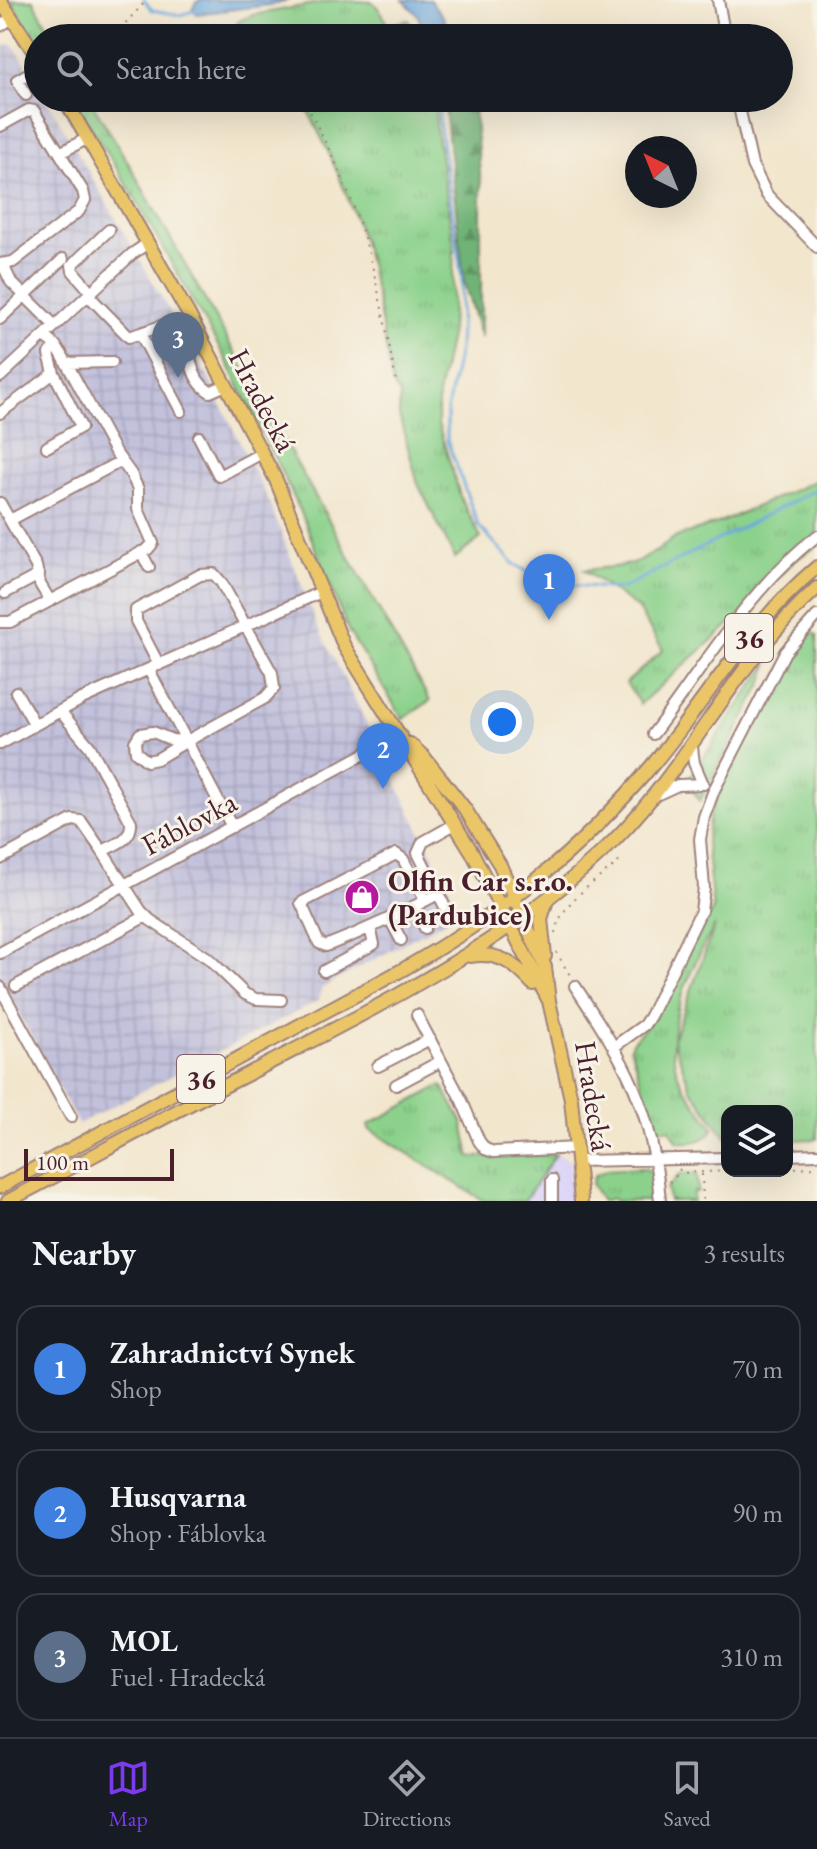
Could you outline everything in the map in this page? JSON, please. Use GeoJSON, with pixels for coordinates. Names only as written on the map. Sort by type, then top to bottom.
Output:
{"type":"FeatureCollection","features":[{"type":"Feature","properties":{"kind":"main road"},"geometry":{"type":"LineString","coordinates":[[0,0],[24,36]]}},
{"type":"Feature","properties":{"kind":"main road","name":"Hradecká"},"geometry":{"type":"LineString","coordinates":[[72,112],[189,315],[262,453],[293,517],[344,646],[455,824],[549,1001]]}},
{"type":"Feature","properties":{"kind":"main road","name":"36"},"geometry":{"type":"LineString","coordinates":[[0,1187],[402,970],[502,908],[563,860],[615,808],[673,740],[760,624],[817,567]]}},
{"type":"Feature","properties":{"kind":"main road","name":"36"},"geometry":{"type":"LineString","coordinates":[[8,1201],[25,1196],[413,988],[462,959],[548,898],[602,852],[653,796],[692,747],[756,655],[789,615],[817,588]]}},
{"type":"Feature","properties":{"kind":"main road","name":"Hradecká"},"geometry":{"type":"LineString","coordinates":[[399,735],[424,757],[465,809],[500,865],[545,967],[549,1001],[564,1060],[581,1201]]}},
{"type":"Feature","properties":{"kind":"main road"},"geometry":{"type":"LineString","coordinates":[[545,967],[541,919],[548,898]]}},
{"type":"Feature","properties":{"kind":"main road"},"geometry":{"type":"LineString","coordinates":[[462,959],[485,955],[508,960],[549,1001]]}},
{"type":"Feature","properties":{"kind":"street"},"geometry":{"type":"LineString","coordinates":[[718,0],[722,24]]}},
{"type":"Feature","properties":{"kind":"street"},"geometry":{"type":"LineString","coordinates":[[0,26],[12,18]]}},
{"type":"Feature","properties":{"kind":"street"},"geometry":{"type":"LineString","coordinates":[[24,76],[17,80],[24,92]]}},
{"type":"Feature","properties":{"kind":"street"},"geometry":{"type":"LineString","coordinates":[[0,126],[25,112]]}},
{"type":"Feature","properties":{"kind":"street"},"geometry":{"type":"LineString","coordinates":[[35,112],[83,191],[85,203],[13,262],[2,264],[8,278],[55,326]]}},
{"type":"Feature","properties":{"kind":"street"},"geometry":{"type":"LineString","coordinates":[[740,112],[752,165],[767,195],[817,247]]}},
{"type":"Feature","properties":{"kind":"street"},"geometry":{"type":"LineString","coordinates":[[60,153],[88,138]]}},
{"type":"Feature","properties":{"kind":"street"},"geometry":{"type":"LineString","coordinates":[[109,230],[72,265],[73,271],[126,336],[133,338],[167,324]]}},
{"type":"Feature","properties":{"kind":"street"},"geometry":{"type":"LineString","coordinates":[[0,377],[132,254],[148,243]]}},
{"type":"Feature","properties":{"kind":"street"},"geometry":{"type":"LineString","coordinates":[[0,319],[63,259]]}},
{"type":"Feature","properties":{"kind":"street"},"geometry":{"type":"LineString","coordinates":[[189,315],[190,363],[206,391],[214,392],[226,385]]}},
{"type":"Feature","properties":{"kind":"street"},"geometry":{"type":"LineString","coordinates":[[0,622],[10,622],[50,601],[150,547],[153,541],[138,509],[136,484],[56,346],[45,335]]}},
{"type":"Feature","properties":{"kind":"street"},"geometry":{"type":"LineString","coordinates":[[141,335],[181,411]]}},
{"type":"Feature","properties":{"kind":"street"},"geometry":{"type":"LineString","coordinates":[[47,447],[81,427],[54,373],[49,354],[56,346]]}},
{"type":"Feature","properties":{"kind":"street"},"geometry":{"type":"LineString","coordinates":[[66,363],[112,362]]}},
{"type":"Feature","properties":{"kind":"street"},"geometry":{"type":"LineString","coordinates":[[0,413],[54,373]]}},
{"type":"Feature","properties":{"kind":"street"},"geometry":{"type":"LineString","coordinates":[[199,437],[219,476],[262,453]]}},
{"type":"Feature","properties":{"kind":"street"},"geometry":{"type":"LineString","coordinates":[[12,519],[121,461]]}},
{"type":"Feature","properties":{"kind":"street"},"geometry":{"type":"LineString","coordinates":[[0,503],[12,519],[38,569],[40,584],[50,601]]}},
{"type":"Feature","properties":{"kind":"street"},"geometry":{"type":"LineString","coordinates":[[653,734],[754,599],[785,564],[817,536]]}},
{"type":"Feature","properties":{"kind":"street"},"geometry":{"type":"LineString","coordinates":[[141,552],[149,567]]}},
{"type":"Feature","properties":{"kind":"street"},"geometry":{"type":"LineString","coordinates":[[187,741],[146,732],[136,739],[135,749],[140,758],[150,761],[187,741],[271,693],[274,688],[272,673],[247,627],[217,577],[211,573],[200,575],[136,610],[136,621],[187,741],[232,827]]}},
{"type":"Feature","properties":{"kind":"street"},"geometry":{"type":"LineString","coordinates":[[5,593],[39,575]]}},
{"type":"Feature","properties":{"kind":"street"},"geometry":{"type":"LineString","coordinates":[[0,744],[60,711],[321,592]]}},
{"type":"Feature","properties":{"kind":"street"},"geometry":{"type":"LineString","coordinates":[[615,1046],[644,1025],[692,933],[704,897],[700,839],[707,805],[785,652],[817,616]]}},
{"type":"Feature","properties":{"kind":"street"},"geometry":{"type":"LineString","coordinates":[[16,692],[35,725]]}},
{"type":"Feature","properties":{"kind":"street"},"geometry":{"type":"LineString","coordinates":[[60,711],[90,747],[131,822],[131,831],[126,838],[102,851]]}},
{"type":"Feature","properties":{"kind":"street","name":"Fáblovka"},"geometry":{"type":"LineString","coordinates":[[0,953],[399,735]]}},
{"type":"Feature","properties":{"kind":"street"},"geometry":{"type":"LineString","coordinates":[[653,796],[678,785],[703,784],[694,763],[692,747]]}},
{"type":"Feature","properties":{"kind":"street"},"geometry":{"type":"LineString","coordinates":[[0,859],[77,819],[146,916],[208,958],[245,994],[256,999],[281,1000]]}},
{"type":"Feature","properties":{"kind":"street"},"geometry":{"type":"LineString","coordinates":[[449,915],[420,860],[418,850],[426,840],[455,824]]}},
{"type":"Feature","properties":{"kind":"street"},"geometry":{"type":"LineString","coordinates":[[425,900],[403,859],[396,854],[301,903],[323,946],[390,919],[438,894]]}},
{"type":"Feature","properties":{"kind":"street"},"geometry":{"type":"LineString","coordinates":[[414,906],[425,928]]}},
{"type":"Feature","properties":{"kind":"street"},"geometry":{"type":"LineString","coordinates":[[16,986],[146,916]]}},
{"type":"Feature","properties":{"kind":"street"},"geometry":{"type":"LineString","coordinates":[[390,919],[401,940]]}},
{"type":"Feature","properties":{"kind":"street"},"geometry":{"type":"LineString","coordinates":[[324,971],[374,944],[370,928]]}},
{"type":"Feature","properties":{"kind":"street"},"geometry":{"type":"LineString","coordinates":[[575,986],[615,1046],[641,1102],[657,1161],[660,1201]]}},
{"type":"Feature","properties":{"kind":"street"},"geometry":{"type":"LineString","coordinates":[[0,987],[71,1117]]}},
{"type":"Feature","properties":{"kind":"street"},"geometry":{"type":"LineString","coordinates":[[417,1015],[485,1149],[657,1161],[721,1158]]}},
{"type":"Feature","properties":{"kind":"street"},"geometry":{"type":"LineString","coordinates":[[378,1066],[430,1039]]}},
{"type":"Feature","properties":{"kind":"street"},"geometry":{"type":"LineString","coordinates":[[396,1085],[441,1061]]}},
{"type":"Feature","properties":{"kind":"street"},"geometry":{"type":"LineString","coordinates":[[793,1155],[817,1154]]}},
{"type":"Feature","properties":{"kind":"street"},"geometry":{"type":"LineString","coordinates":[[552,1180],[552,1201]]}},
{"type":"Feature","properties":{"kind":"path"},"geometry":{"type":"LineString","coordinates":[[125,24],[147,0]]}},
{"type":"Feature","properties":{"kind":"path"},"geometry":{"type":"LineString","coordinates":[[310,112],[359,220],[396,380]]}},
{"type":"Feature","properties":{"kind":"path"},"geometry":{"type":"LineString","coordinates":[[554,940],[556,925],[563,911],[621,860]]}},
{"type":"Feature","properties":{"kind":"path"},"geometry":{"type":"LineString","coordinates":[[555,948],[575,986]]}},
{"type":"Feature","properties":{"kind":"path"},"geometry":{"type":"LineString","coordinates":[[679,1160],[680,1172],[721,1171]]}},
{"type":"Feature","properties":{"kind":"path"},"geometry":{"type":"LineString","coordinates":[[793,1168],[817,1167]]}},
{"type":"Feature","properties":{"kind":"path"},"geometry":{"type":"LineString","coordinates":[[702,1172],[703,1201]]}},
{"type":"Feature","properties":{"kind":"shaded area"},"geometry":{"type":"Polygon","coordinates":[[[13,44],[24,62],[24,112],[54,112],[207,376],[267,497],[316,623],[461,912],[322,988],[318,1001],[78,1124],[0,978],[0,46],[13,44]]]}},
{"type":"Feature","properties":{"kind":"shaded area"},"geometry":{"type":"Polygon","coordinates":[[[556,1154],[571,1164],[572,1201],[525,1201],[556,1154]]]}},
{"type":"Feature","properties":{"kind":"green space"},"geometry":{"type":"Polygon","coordinates":[[[11,0],[33,0],[46,24],[26,24],[11,0]]]}},
{"type":"Feature","properties":{"kind":"green space"},"geometry":{"type":"Polygon","coordinates":[[[336,0],[373,2],[387,24],[237,24],[253,15],[336,0]]]}},
{"type":"Feature","properties":{"kind":"green space"},"geometry":{"type":"Polygon","coordinates":[[[408,20],[411,24],[390,24],[408,20]]]}},
{"type":"Feature","properties":{"kind":"green space"},"geometry":{"type":"Polygon","coordinates":[[[82,112],[97,112],[130,166],[430,701],[403,719],[349,632],[300,510],[228,363],[129,188],[82,112]]]}},
{"type":"Feature","properties":{"kind":"green space"},"geometry":{"type":"Polygon","coordinates":[[[308,112],[435,112],[454,247],[451,330],[438,395],[438,424],[461,499],[481,538],[455,558],[418,484],[399,415],[400,395],[393,385],[366,252],[338,173],[308,112]]]}},
{"type":"Feature","properties":{"kind":"green space"},"geometry":{"type":"Polygon","coordinates":[[[446,112],[474,112],[481,184],[481,338],[464,283],[446,112]]]}},
{"type":"Feature","properties":{"kind":"green space"},"geometry":{"type":"Polygon","coordinates":[[[817,480],[817,546],[795,560],[737,618],[640,704],[626,683],[663,650],[637,608],[584,570],[623,566],[638,561],[674,538],[721,522],[817,480]]]}},
{"type":"Feature","properties":{"kind":"green space"},"geometry":{"type":"Polygon","coordinates":[[[810,631],[817,635],[817,1139],[793,1140],[793,1105],[721,1105],[721,1131],[690,1087],[673,1040],[679,1077],[714,1128],[699,1141],[678,1142],[670,1129],[656,1129],[630,1047],[655,1017],[703,921],[713,910],[706,842],[710,814],[741,745],[796,642],[810,631]],[[715,925],[688,979],[673,1040],[715,925]]]}},
{"type":"Feature","properties":{"kind":"green space"},"geometry":{"type":"Polygon","coordinates":[[[769,662],[763,682],[700,801],[687,781],[769,662]]]}},
{"type":"Feature","properties":{"kind":"green space"},"geometry":{"type":"Polygon","coordinates":[[[442,1085],[463,1123],[470,1157],[556,1154],[524,1201],[484,1201],[369,1129],[368,1125],[442,1085]]]}},
{"type":"Feature","properties":{"kind":"green space"},"geometry":{"type":"Polygon","coordinates":[[[642,1168],[650,1172],[655,1180],[651,1181],[653,1201],[615,1201],[611,1198],[602,1201],[592,1184],[594,1176],[606,1170],[642,1168]]]}},
{"type":"Feature","properties":{"kind":"green space"},"geometry":{"type":"Polygon","coordinates":[[[697,1173],[698,1192],[693,1192],[693,1201],[669,1201],[667,1188],[680,1174],[697,1173]]]}},
{"type":"Feature","properties":{"kind":"water"},"geometry":{"type":"Polygon","coordinates":[[[289,0],[197,14],[192,10],[196,2],[289,0]]]}},
{"type":"Feature","properties":{"kind":"water"},"geometry":{"type":"Polygon","coordinates":[[[403,0],[430,0],[446,24],[421,24],[418,15],[403,0]]]}},
{"type":"Feature","properties":{"kind":"waterway"},"geometry":{"type":"LineString","coordinates":[[144,0],[152,10],[180,15],[194,11]]}},
{"type":"Feature","properties":{"kind":"waterway"},"geometry":{"type":"LineString","coordinates":[[439,112],[462,279],[459,349],[447,410],[447,440],[478,525],[514,564],[533,575],[560,584],[621,589],[817,489]]}},
{"type":"Feature","properties":{"kind":"place","name":"MOL"},"geometry":{"type":"Point","coordinates":[178,378]}},
{"type":"Feature","properties":{"kind":"place","name":"Zahradnictví Synek"},"geometry":{"type":"Point","coordinates":[549,620]}},
{"type":"Feature","properties":{"kind":"place","name":"Husqvarna"},"geometry":{"type":"Point","coordinates":[383,789]}},
{"type":"Feature","properties":{"kind":"place","name":"Olfin Car s.r.o. (Pardubice)"},"geometry":{"type":"Point","coordinates":[362,897]}}]}
